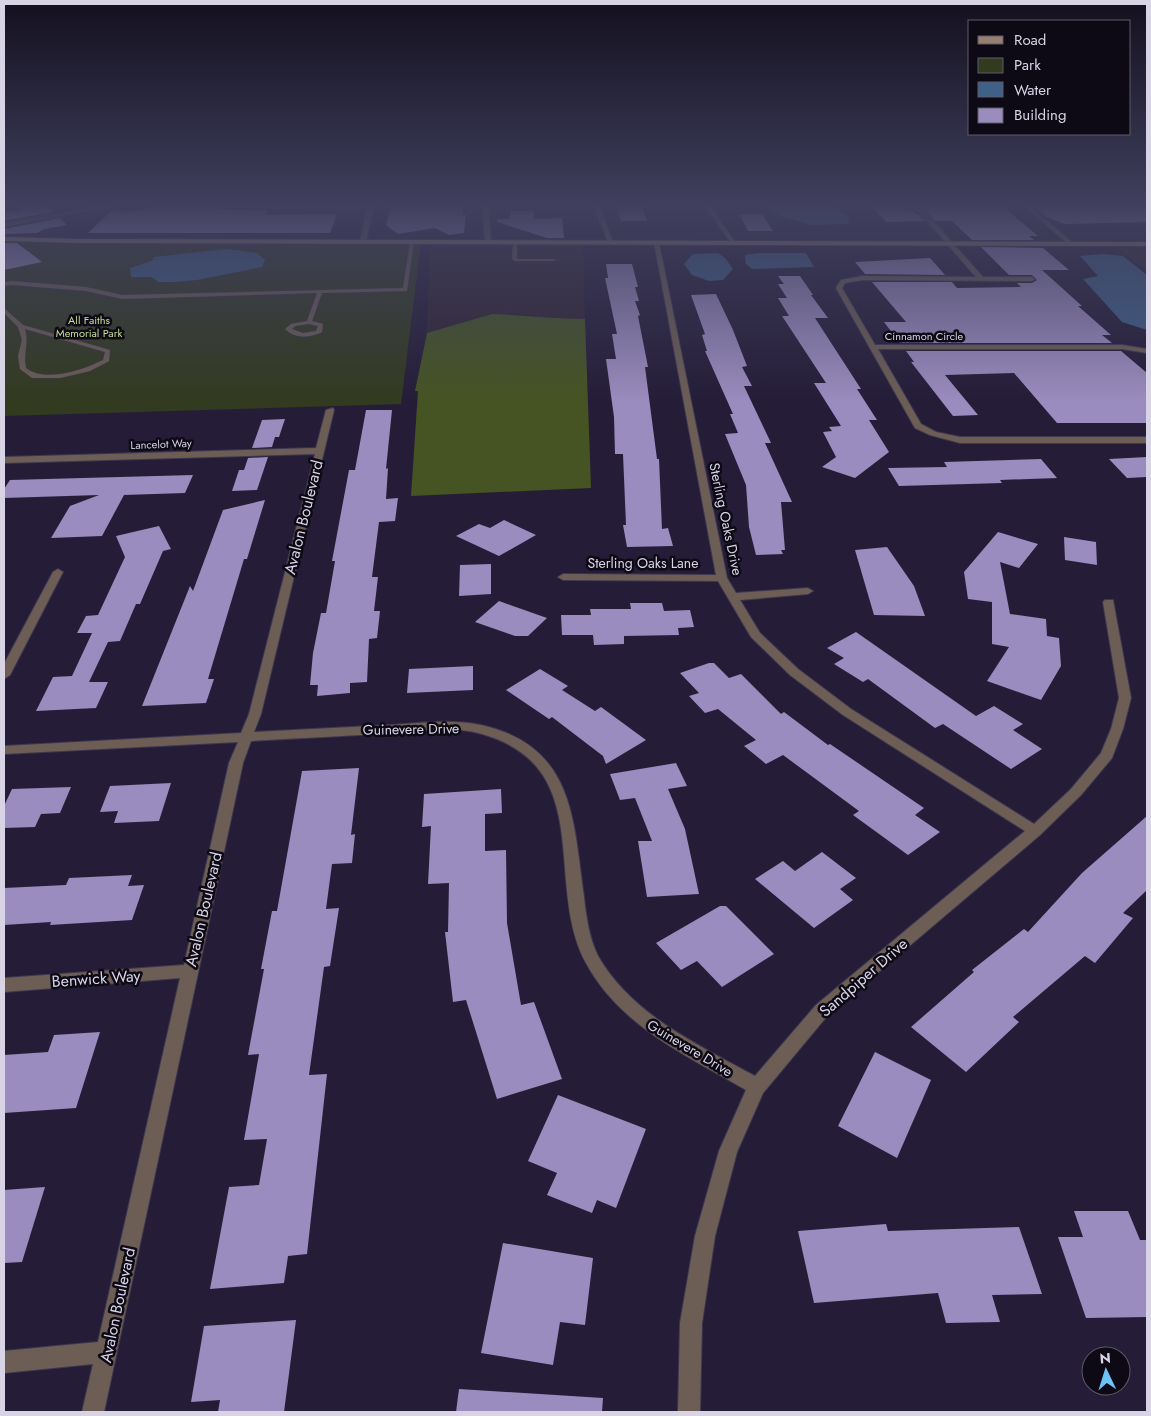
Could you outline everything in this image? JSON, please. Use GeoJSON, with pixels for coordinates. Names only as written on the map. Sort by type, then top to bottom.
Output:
{"type":"FeatureCollection","features":[{"type":"Feature","properties":{"kind":"street","name":"Sterling Oaks Drive"},"geometry":{"type":"LineString","coordinates":[[661,270],[722,578],[755,635],[794,672],[846,712],[1035,831]]}},
{"type":"Feature","properties":{"kind":"street"},"geometry":{"type":"LineString","coordinates":[[973,270],[980,279]]}},
{"type":"Feature","properties":{"kind":"street"},"geometry":{"type":"LineString","coordinates":[[874,347],[839,288],[840,284],[844,281],[862,278],[1032,279]]}},
{"type":"Feature","properties":{"kind":"street","name":"Cinnamon Circle"},"geometry":{"type":"LineString","coordinates":[[1147,351],[1122,347],[874,347],[918,426],[940,436],[960,440],[1147,440]]}},
{"type":"Feature","properties":{"kind":"street","name":"Avalon Boulevard"},"geometry":{"type":"LineString","coordinates":[[94,1412],[236,763],[255,714],[330,410]]}},
{"type":"Feature","properties":{"kind":"street","name":"Lancelot Way"},"geometry":{"type":"LineString","coordinates":[[4,460],[319,451]]}},
{"type":"Feature","properties":{"kind":"street"},"geometry":{"type":"LineString","coordinates":[[4,675],[58,572]]}},
{"type":"Feature","properties":{"kind":"street","name":"Sterling Oaks Lane"},"geometry":{"type":"LineString","coordinates":[[563,577],[722,578]]}},
{"type":"Feature","properties":{"kind":"street"},"geometry":{"type":"LineString","coordinates":[[732,597],[808,591]]}},
{"type":"Feature","properties":{"kind":"street","name":"Sandpiper Drive"},"geometry":{"type":"LineString","coordinates":[[689,1412],[691,1323],[704,1236],[728,1151],[757,1087],[822,1010],[1035,831],[1076,792],[1107,756],[1117,729],[1125,698],[1108,602]]}},
{"type":"Feature","properties":{"kind":"street","name":"Guinevere Drive"},"geometry":{"type":"LineString","coordinates":[[4,750],[445,726],[482,730],[510,740],[535,758],[553,778],[564,807],[580,927],[592,959],[617,995],[647,1023],[757,1087]]}},
{"type":"Feature","properties":{"kind":"street","name":"Benwick Way"},"geometry":{"type":"LineString","coordinates":[[4,985],[189,971]]}},
{"type":"Feature","properties":{"kind":"street"},"geometry":{"type":"LineString","coordinates":[[4,1362],[107,1352]]}},
{"type":"Feature","properties":{"kind":"lane"},"geometry":{"type":"LineString","coordinates":[[4,284],[86,289],[122,297],[405,290],[408,270]]}},
{"type":"Feature","properties":{"kind":"lane"},"geometry":{"type":"LineString","coordinates":[[308,322],[320,291]]}},
{"type":"Feature","properties":{"kind":"lane"},"geometry":{"type":"LineString","coordinates":[[4,310],[21,326],[108,352],[106,361],[88,370],[60,376],[32,376],[22,369],[20,356],[25,340],[21,326]]}},
{"type":"Feature","properties":{"kind":"lane"},"geometry":{"type":"LineString","coordinates":[[308,322],[320,326],[318,332],[307,335],[293,334],[288,329],[308,322]]}},
{"type":"Feature","properties":{"kind":"shaded area"},"geometry":{"type":"Polygon","coordinates":[[[429,270],[584,270],[585,319],[548,319],[529,315],[492,314],[427,333],[429,270]]]}},
{"type":"Feature","properties":{"kind":"green space","name":"All Faiths Memorial Park"},"geometry":{"type":"Polygon","coordinates":[[[4,270],[418,270],[401,404],[4,416],[4,270]]]}},
{"type":"Feature","properties":{"kind":"green space"},"geometry":{"type":"Polygon","coordinates":[[[492,314],[585,319],[591,488],[411,496],[418,391],[415,391],[427,333],[492,314]]]}},
{"type":"Feature","properties":{"kind":"water"},"geometry":{"type":"Polygon","coordinates":[[[130,270],[247,270],[197,280],[173,282],[159,282],[151,277],[131,277],[130,270]]]}},
{"type":"Feature","properties":{"kind":"water"},"geometry":{"type":"Polygon","coordinates":[[[688,270],[732,270],[723,280],[709,281],[692,275],[688,270]]]}},
{"type":"Feature","properties":{"kind":"water"},"geometry":{"type":"Polygon","coordinates":[[[1093,270],[1141,270],[1147,275],[1147,330],[1122,322],[1083,279],[1098,276],[1093,270]]]}},
{"type":"Feature","properties":{"kind":"building"},"geometry":{"type":"Polygon","coordinates":[[[607,270],[634,270],[638,287],[635,287],[639,301],[635,301],[640,315],[638,316],[648,367],[645,367],[657,459],[659,459],[662,529],[668,528],[673,546],[627,547],[623,525],[626,525],[623,454],[615,454],[614,417],[606,359],[616,359],[612,334],[617,334],[605,278],[608,278],[607,270]]]}},
{"type":"Feature","properties":{"kind":"building"},"geometry":{"type":"Polygon","coordinates":[[[862,270],[941,270],[945,275],[865,274],[862,270]]]}},
{"type":"Feature","properties":{"kind":"building"},"geometry":{"type":"Polygon","coordinates":[[[1004,270],[1042,270],[1082,306],[1078,306],[1111,335],[1102,335],[1112,343],[900,343],[884,322],[906,322],[872,282],[952,282],[957,288],[1021,287],[1017,283],[1032,283],[1037,280],[1032,275],[1009,275],[1004,270]]]}},
{"type":"Feature","properties":{"kind":"building"},"geometry":{"type":"Polygon","coordinates":[[[778,276],[800,276],[828,318],[815,318],[861,389],[857,389],[877,420],[869,420],[889,452],[855,478],[822,467],[836,457],[823,432],[832,431],[829,427],[841,426],[814,383],[826,383],[782,316],[789,316],[778,298],[787,298],[778,284],[784,284],[778,276]]]}},
{"type":"Feature","properties":{"kind":"building"},"geometry":{"type":"Polygon","coordinates":[[[716,294],[747,366],[742,367],[752,386],[744,386],[771,443],[765,443],[792,502],[781,502],[785,550],[781,550],[783,554],[756,555],[749,527],[746,485],[725,434],[738,433],[730,414],[733,414],[705,351],[707,351],[702,335],[705,334],[691,295],[716,294]]]}},
{"type":"Feature","properties":{"kind":"building"},"geometry":{"type":"Polygon","coordinates":[[[906,351],[1121,351],[1147,373],[1147,423],[1057,423],[1014,373],[945,375],[978,415],[953,416],[911,362],[914,362],[906,351]]]}},
{"type":"Feature","properties":{"kind":"building"},"geometry":{"type":"Polygon","coordinates":[[[366,410],[392,410],[386,469],[388,468],[386,499],[398,498],[395,521],[379,522],[372,577],[378,577],[374,611],[380,611],[377,638],[369,639],[367,682],[350,683],[350,693],[317,696],[318,685],[310,685],[313,653],[321,613],[326,613],[335,561],[332,561],[349,470],[355,470],[366,410]]]}},
{"type":"Feature","properties":{"kind":"building"},"geometry":{"type":"Polygon","coordinates":[[[285,419],[279,437],[275,437],[272,447],[252,448],[262,420],[285,419]]]}},
{"type":"Feature","properties":{"kind":"building"},"geometry":{"type":"Polygon","coordinates":[[[268,457],[257,490],[232,491],[239,470],[244,470],[248,458],[268,457]]]}},
{"type":"Feature","properties":{"kind":"building"},"geometry":{"type":"Polygon","coordinates":[[[1147,457],[1147,477],[1127,478],[1109,459],[1147,457]]]}},
{"type":"Feature","properties":{"kind":"building"},"geometry":{"type":"Polygon","coordinates":[[[1041,459],[1057,478],[1000,480],[1002,483],[899,486],[888,468],[947,467],[944,462],[1041,459]]]}},
{"type":"Feature","properties":{"kind":"building"},"geometry":{"type":"Polygon","coordinates":[[[193,475],[185,493],[124,495],[102,536],[51,538],[70,506],[99,495],[4,498],[4,489],[10,480],[193,475]]]}},
{"type":"Feature","properties":{"kind":"building"},"geometry":{"type":"Polygon","coordinates":[[[265,500],[247,559],[244,559],[208,679],[214,679],[206,703],[142,706],[190,586],[193,591],[223,510],[265,500]]]}},
{"type":"Feature","properties":{"kind":"building"},"geometry":{"type":"Polygon","coordinates":[[[504,520],[536,535],[499,556],[456,536],[479,524],[490,528],[504,520]]]}},
{"type":"Feature","properties":{"kind":"building"},"geometry":{"type":"Polygon","coordinates":[[[159,526],[171,549],[163,551],[140,604],[136,604],[120,641],[108,642],[89,682],[108,682],[96,708],[36,711],[53,677],[72,676],[92,633],[77,633],[86,616],[98,615],[125,557],[116,536],[159,526]]]}},
{"type":"Feature","properties":{"kind":"building"},"geometry":{"type":"Polygon","coordinates":[[[998,532],[1038,544],[1019,568],[1000,562],[1010,614],[1046,619],[1047,636],[1059,638],[1061,666],[1041,700],[987,681],[1009,647],[992,644],[992,602],[968,599],[964,572],[998,532]]]}},
{"type":"Feature","properties":{"kind":"building"},"geometry":{"type":"Polygon","coordinates":[[[1064,537],[1096,542],[1097,565],[1065,560],[1064,537]]]}},
{"type":"Feature","properties":{"kind":"building"},"geometry":{"type":"Polygon","coordinates":[[[887,547],[914,586],[925,616],[874,615],[855,550],[887,547]]]}},
{"type":"Feature","properties":{"kind":"building"},"geometry":{"type":"Polygon","coordinates":[[[491,564],[491,594],[459,596],[460,565],[491,564]]]}},
{"type":"Feature","properties":{"kind":"building"},"geometry":{"type":"Polygon","coordinates":[[[499,601],[547,618],[528,636],[515,636],[475,622],[499,601]]]}},
{"type":"Feature","properties":{"kind":"building"},"geometry":{"type":"Polygon","coordinates":[[[630,603],[662,603],[664,611],[690,610],[694,627],[678,628],[679,635],[624,636],[624,644],[594,645],[593,635],[562,635],[561,615],[591,615],[590,609],[631,609],[630,603]]]}},
{"type":"Feature","properties":{"kind":"building"},"geometry":{"type":"Polygon","coordinates":[[[856,632],[976,716],[994,706],[1023,724],[1013,730],[1042,749],[1011,769],[943,724],[935,728],[868,679],[863,682],[834,664],[844,658],[827,648],[856,632]]]}},
{"type":"Feature","properties":{"kind":"building"},"geometry":{"type":"Polygon","coordinates":[[[714,663],[729,678],[741,674],[781,714],[784,712],[828,745],[830,744],[924,808],[915,815],[940,832],[908,855],[853,815],[859,811],[783,755],[766,764],[744,746],[756,740],[718,709],[705,713],[689,696],[699,693],[680,673],[714,663]]]}},
{"type":"Feature","properties":{"kind":"building"},"geometry":{"type":"Polygon","coordinates":[[[473,666],[473,690],[407,693],[409,669],[473,666]]]}},
{"type":"Feature","properties":{"kind":"building"},"geometry":{"type":"Polygon","coordinates":[[[540,669],[568,686],[562,690],[595,711],[601,707],[646,740],[606,764],[603,756],[552,717],[549,719],[506,690],[540,669]]]}},
{"type":"Feature","properties":{"kind":"building"},"geometry":{"type":"Polygon","coordinates":[[[676,763],[687,786],[668,789],[685,829],[699,894],[647,897],[638,841],[652,841],[635,798],[620,800],[610,774],[676,763]]]}},
{"type":"Feature","properties":{"kind":"building"},"geometry":{"type":"Polygon","coordinates":[[[359,768],[351,835],[355,834],[352,863],[332,864],[326,909],[339,908],[330,966],[324,967],[309,1075],[327,1074],[307,1254],[288,1256],[284,1283],[210,1289],[229,1187],[259,1185],[267,1139],[244,1140],[259,1054],[248,1055],[264,969],[261,969],[272,911],[277,911],[302,771],[359,768]]]}},
{"type":"Feature","properties":{"kind":"building"},"geometry":{"type":"Polygon","coordinates":[[[171,783],[159,821],[114,823],[118,811],[100,812],[110,786],[171,783]]]}},
{"type":"Feature","properties":{"kind":"building"},"geometry":{"type":"Polygon","coordinates":[[[71,787],[60,813],[41,814],[35,827],[4,828],[4,806],[12,789],[71,787]]]}},
{"type":"Feature","properties":{"kind":"building"},"geometry":{"type":"Polygon","coordinates":[[[501,789],[502,813],[485,814],[485,851],[506,850],[507,923],[521,1005],[534,1002],[562,1079],[497,1099],[466,1000],[453,1002],[445,932],[448,932],[449,883],[428,884],[431,826],[422,827],[424,794],[501,789]]]}},
{"type":"Feature","properties":{"kind":"building"},"geometry":{"type":"Polygon","coordinates":[[[1147,816],[1147,890],[1123,913],[1133,918],[1095,963],[1085,956],[1013,1017],[1019,1022],[966,1072],[911,1027],[974,972],[972,970],[1024,929],[1028,932],[1082,873],[1147,816]]]}},
{"type":"Feature","properties":{"kind":"building"},"geometry":{"type":"Polygon","coordinates":[[[822,852],[856,878],[840,889],[853,900],[814,928],[755,879],[783,861],[795,871],[822,852]]]}},
{"type":"Feature","properties":{"kind":"building"},"geometry":{"type":"Polygon","coordinates":[[[132,875],[128,886],[144,885],[132,920],[50,925],[51,922],[4,925],[4,888],[66,885],[69,878],[132,875]]]}},
{"type":"Feature","properties":{"kind":"building"},"geometry":{"type":"Polygon","coordinates":[[[720,906],[726,906],[774,954],[722,987],[697,961],[681,970],[656,943],[720,906]]]}},
{"type":"Feature","properties":{"kind":"building"},"geometry":{"type":"Polygon","coordinates":[[[100,1032],[76,1108],[4,1113],[4,1055],[48,1052],[54,1035],[100,1032]]]}},
{"type":"Feature","properties":{"kind":"building"},"geometry":{"type":"Polygon","coordinates":[[[875,1052],[931,1080],[897,1158],[838,1126],[875,1052]]]}},
{"type":"Feature","properties":{"kind":"building"},"geometry":{"type":"Polygon","coordinates":[[[558,1095],[646,1129],[616,1208],[597,1200],[592,1213],[547,1195],[557,1173],[528,1161],[558,1095]]]}},
{"type":"Feature","properties":{"kind":"building"},"geometry":{"type":"Polygon","coordinates":[[[45,1187],[22,1262],[4,1263],[4,1190],[45,1187]]]}},
{"type":"Feature","properties":{"kind":"building"},"geometry":{"type":"Polygon","coordinates":[[[1074,1211],[1128,1211],[1140,1240],[1147,1240],[1147,1317],[1086,1318],[1058,1237],[1083,1237],[1074,1211]]]}},
{"type":"Feature","properties":{"kind":"building"},"geometry":{"type":"Polygon","coordinates":[[[886,1224],[888,1231],[1019,1227],[1042,1294],[992,1295],[1000,1322],[946,1323],[938,1293],[814,1303],[798,1231],[886,1224]]]}},
{"type":"Feature","properties":{"kind":"building"},"geometry":{"type":"Polygon","coordinates":[[[503,1243],[593,1258],[585,1325],[560,1322],[553,1365],[481,1353],[503,1243]]]}},
{"type":"Feature","properties":{"kind":"building"},"geometry":{"type":"Polygon","coordinates":[[[296,1320],[284,1412],[218,1412],[220,1400],[191,1402],[204,1326],[296,1320]]]}},
{"type":"Feature","properties":{"kind":"building"},"geometry":{"type":"Polygon","coordinates":[[[459,1389],[603,1398],[602,1412],[456,1412],[459,1389]]]}}]}
